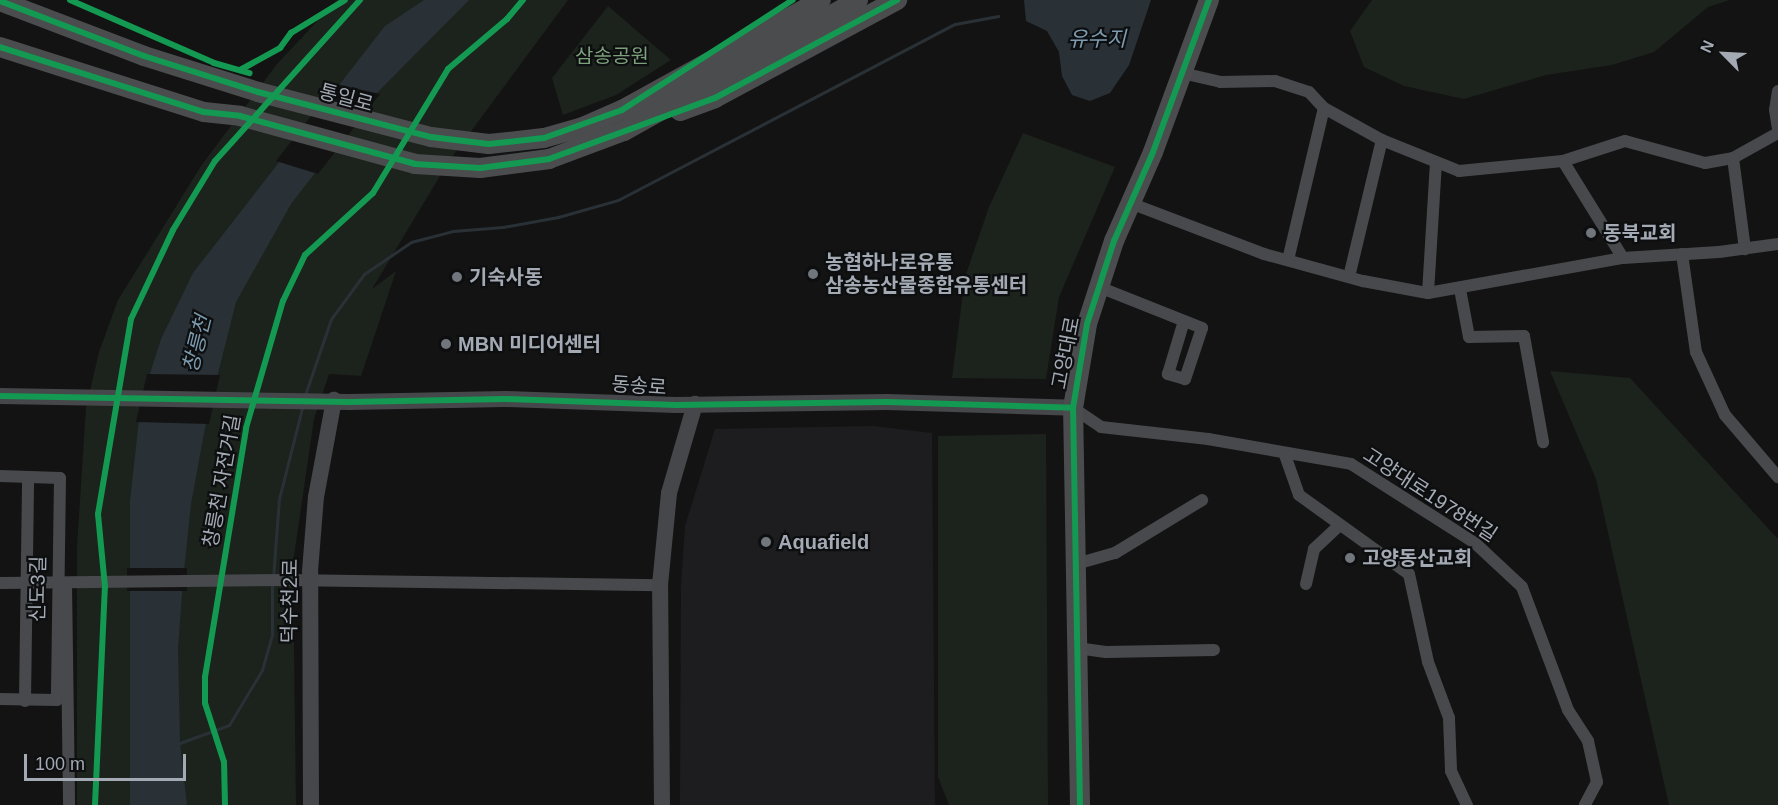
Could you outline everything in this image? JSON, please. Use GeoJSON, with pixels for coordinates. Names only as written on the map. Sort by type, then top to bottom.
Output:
{"type":"FeatureCollection","features":[{"type":"Feature","properties":{"kind":"main road"},"geometry":{"type":"LineString","coordinates":[[622,110],[793,0]]}},
{"type":"Feature","properties":{"kind":"main road","name":"통일로"},"geometry":{"type":"LineString","coordinates":[[0,1],[16,4],[144,56],[258,92],[431,137],[489,144],[544,138],[622,110],[821,0]]}},
{"type":"Feature","properties":{"kind":"main road"},"geometry":{"type":"LineString","coordinates":[[624,131],[858,0]]}},
{"type":"Feature","properties":{"kind":"main road"},"geometry":{"type":"LineString","coordinates":[[0,47],[139,94],[204,112],[240,116],[415,164],[464,168],[516,166],[588,147],[624,131],[716,98],[897,0]]}},
{"type":"Feature","properties":{"kind":"main road","name":"고양대로"},"geometry":{"type":"LineString","coordinates":[[1080,805],[1073,408],[1086,324],[1130,203],[1209,0]]}},
{"type":"Feature","properties":{"kind":"main road","name":"동송로"},"geometry":{"type":"LineString","coordinates":[[0,396],[606,400],[695,404],[887,402],[1073,408]]}},
{"type":"Feature","properties":{"kind":"main road","name":"덕수천2로"},"geometry":{"type":"LineString","coordinates":[[311,805],[310,581],[316,497],[334,400]]}},
{"type":"Feature","properties":{"kind":"main road","name":"동송로"},"geometry":{"type":"LineString","coordinates":[[662,805],[660,585],[669,493],[695,404]]}},
{"type":"Feature","properties":{"kind":"street"},"geometry":{"type":"LineString","coordinates":[[1182,73],[1220,82],[1275,81],[1309,92],[1324,108],[1382,140],[1436,164],[1459,171],[1563,161],[1624,141],[1705,163],[1733,159],[1778,132]]}},
{"type":"Feature","properties":{"kind":"street"},"geometry":{"type":"LineString","coordinates":[[1778,92],[1775,110],[1778,128]]}},
{"type":"Feature","properties":{"kind":"street"},"geometry":{"type":"LineString","coordinates":[[1288,261],[1324,108]]}},
{"type":"Feature","properties":{"kind":"street"},"geometry":{"type":"LineString","coordinates":[[1350,277],[1382,140]]}},
{"type":"Feature","properties":{"kind":"street"},"geometry":{"type":"LineString","coordinates":[[1733,159],[1745,249]]}},
{"type":"Feature","properties":{"kind":"street"},"geometry":{"type":"LineString","coordinates":[[1563,161],[1623,258]]}},
{"type":"Feature","properties":{"kind":"street"},"geometry":{"type":"LineString","coordinates":[[1428,293],[1436,164]]}},
{"type":"Feature","properties":{"kind":"street"},"geometry":{"type":"LineString","coordinates":[[1130,203],[1288,261],[1428,293],[1623,258],[1745,249],[1778,244]]}},
{"type":"Feature","properties":{"kind":"street"},"geometry":{"type":"LineString","coordinates":[[1682,254],[1696,352],[1725,415],[1778,477]]}},
{"type":"Feature","properties":{"kind":"street"},"geometry":{"type":"LineString","coordinates":[[1099,287],[1184,321]]}},
{"type":"Feature","properties":{"kind":"street"},"geometry":{"type":"LineString","coordinates":[[1460,289],[1469,337],[1524,336],[1543,442]]}},
{"type":"Feature","properties":{"kind":"street","name":"고양대로1978번길"},"geometry":{"type":"LineString","coordinates":[[1073,408],[1101,427],[1209,439],[1285,455],[1351,464],[1475,543],[1522,587],[1568,710],[1588,741],[1598,782],[1585,805]]}},
{"type":"Feature","properties":{"kind":"street"},"geometry":{"type":"LineString","coordinates":[[1285,455],[1299,495],[1409,574],[1428,662],[1449,718],[1451,771],[1467,805]]}},
{"type":"Feature","properties":{"kind":"street"},"geometry":{"type":"LineString","coordinates":[[0,476],[28,477],[25,701],[0,699]]}},
{"type":"Feature","properties":{"kind":"street","name":"신도3길"},"geometry":{"type":"LineString","coordinates":[[28,477],[60,477],[61,583],[69,805]]}},
{"type":"Feature","properties":{"kind":"street"},"geometry":{"type":"LineString","coordinates":[[1076,564],[1115,553],[1202,500]]}},
{"type":"Feature","properties":{"kind":"street"},"geometry":{"type":"LineString","coordinates":[[1306,584],[1314,549],[1340,525]]}},
{"type":"Feature","properties":{"kind":"street"},"geometry":{"type":"LineString","coordinates":[[0,583],[61,583],[83,580],[286,580],[660,585]]}},
{"type":"Feature","properties":{"kind":"street","name":"신도3길"},"geometry":{"type":"LineString","coordinates":[[25,701],[57,700],[61,583]]}},
{"type":"Feature","properties":{"kind":"street"},"geometry":{"type":"LineString","coordinates":[[1077,648],[1106,652],[1214,650]]}},
{"type":"Feature","properties":{"kind":"shaded area"},"geometry":{"type":"Polygon","coordinates":[[[873,426],[932,433],[935,805],[680,805],[681,586],[685,526],[715,429],[873,426]]]}},
{"type":"Feature","properties":{"kind":"green space"},"geometry":{"type":"Polygon","coordinates":[[[337,0],[568,0],[449,161],[372,289],[396,271],[361,376],[329,374],[314,419],[293,563],[296,805],[77,805],[77,546],[86,408],[99,352],[118,300],[201,166],[277,64],[337,0]]]}},
{"type":"Feature","properties":{"kind":"green space"},"geometry":{"type":"Polygon","coordinates":[[[1372,0],[1730,0],[1708,7],[1654,52],[1612,65],[1546,75],[1464,99],[1404,86],[1364,67],[1350,31],[1372,0]]]}},
{"type":"Feature","properties":{"kind":"green space","name":"삼송공원"},"geometry":{"type":"Polygon","coordinates":[[[608,6],[671,60],[616,95],[563,115],[552,78],[608,6]]]}},
{"type":"Feature","properties":{"kind":"green space"},"geometry":{"type":"Polygon","coordinates":[[[1023,133],[1115,167],[1059,297],[1046,379],[952,378],[965,277],[989,207],[1023,133]]]}},
{"type":"Feature","properties":{"kind":"green space"},"geometry":{"type":"Polygon","coordinates":[[[1550,371],[1630,378],[1778,539],[1778,805],[1669,805],[1596,479],[1550,371]]]}},
{"type":"Feature","properties":{"kind":"green space"},"geometry":{"type":"Polygon","coordinates":[[[1046,434],[1048,805],[949,805],[938,777],[938,436],[1046,434]]]}},
{"type":"Feature","properties":{"kind":"water","name":"창릉천"},"geometry":{"type":"Polygon","coordinates":[[[424,0],[469,0],[375,95],[291,204],[236,302],[207,417],[191,504],[183,580],[178,648],[180,743],[187,805],[130,805],[130,501],[141,402],[161,339],[193,273],[385,26],[424,0]]]}},
{"type":"Feature","properties":{"kind":"water","name":"유수지"},"geometry":{"type":"Polygon","coordinates":[[[1024,0],[1151,0],[1129,65],[1110,93],[1090,101],[1072,95],[1062,76],[1059,52],[1047,31],[1026,21],[1024,0]]]}},
{"type":"Feature","properties":{"kind":"pier"},"geometry":{"type":"Polygon","coordinates":[[[336,84],[380,94],[318,174],[276,161],[336,84]]]}},
{"type":"Feature","properties":{"kind":"pier"},"geometry":{"type":"Polygon","coordinates":[[[147,374],[220,375],[209,424],[136,422],[147,374]]]}},
{"type":"Feature","properties":{"kind":"pier"},"geometry":{"type":"Polygon","coordinates":[[[127,568],[187,568],[187,591],[127,591],[127,568]]]}},
{"type":"Feature","properties":{"kind":"waterway"},"geometry":{"type":"LineString","coordinates":[[305,395],[331,319],[364,274],[411,242],[453,231],[503,227],[558,217],[618,200],[955,24],[998,16]]}},
{"type":"Feature","properties":{"kind":"waterway"},"geometry":{"type":"LineString","coordinates":[[273,578],[279,499],[302,408]]}},
{"type":"Feature","properties":{"kind":"waterway"},"geometry":{"type":"LineString","coordinates":[[177,744],[229,725],[262,670],[272,634],[272,585]]}},
{"type":"Feature","properties":{"kind":"cycle path"},"geometry":{"type":"LineString","coordinates":[[70,0],[214,63],[250,73]]}},
{"type":"Feature","properties":{"kind":"cycle path"},"geometry":{"type":"LineString","coordinates":[[240,70],[280,48],[291,33],[345,0]]}},
{"type":"Feature","properties":{"kind":"cycle path"},"geometry":{"type":"LineString","coordinates":[[95,805],[105,587],[98,514],[131,319],[173,230],[215,161],[360,0]]}},
{"type":"Feature","properties":{"kind":"cycle path","name":"창릉천 자전거길"},"geometry":{"type":"LineString","coordinates":[[225,805],[224,762],[205,703],[205,677],[246,428],[283,301],[305,255],[373,193],[448,69],[507,19],[523,0]]}},
{"type":"Feature","properties":{"kind":"cycle path"},"geometry":{"type":"LineString","coordinates":[[0,1],[144,56],[258,92],[431,137],[489,144],[544,138],[622,110],[793,0]]}},
{"type":"Feature","properties":{"kind":"cycle path"},"geometry":{"type":"LineString","coordinates":[[0,47],[204,112],[240,116],[415,164],[480,168],[549,159],[715,98],[897,0]]}},
{"type":"Feature","properties":{"kind":"cycle path"},"geometry":{"type":"LineString","coordinates":[[1080,805],[1073,408],[1087,324],[1114,241],[1153,152],[1209,0]]}},
{"type":"Feature","properties":{"kind":"cycle path"},"geometry":{"type":"LineString","coordinates":[[0,396],[349,402],[505,399],[676,405],[887,402],[1073,408]]}},
{"type":"Feature","properties":{"kind":"place","name":"동북교회"},"geometry":{"type":"Point","coordinates":[1591,233]}},
{"type":"Feature","properties":{"kind":"place","name":"농협하나로유통 삼송농산물종합유통센터"},"geometry":{"type":"Point","coordinates":[813,274]}},
{"type":"Feature","properties":{"kind":"place","name":"기숙사동"},"geometry":{"type":"Point","coordinates":[457,277]}},
{"type":"Feature","properties":{"kind":"place","name":"MBN 미디어센터"},"geometry":{"type":"Point","coordinates":[446,344]}},
{"type":"Feature","properties":{"kind":"place","name":"Aquafield"},"geometry":{"type":"Point","coordinates":[766,542]}},
{"type":"Feature","properties":{"kind":"place","name":"고양동산교회"},"geometry":{"type":"Point","coordinates":[1350,558]}}]}
